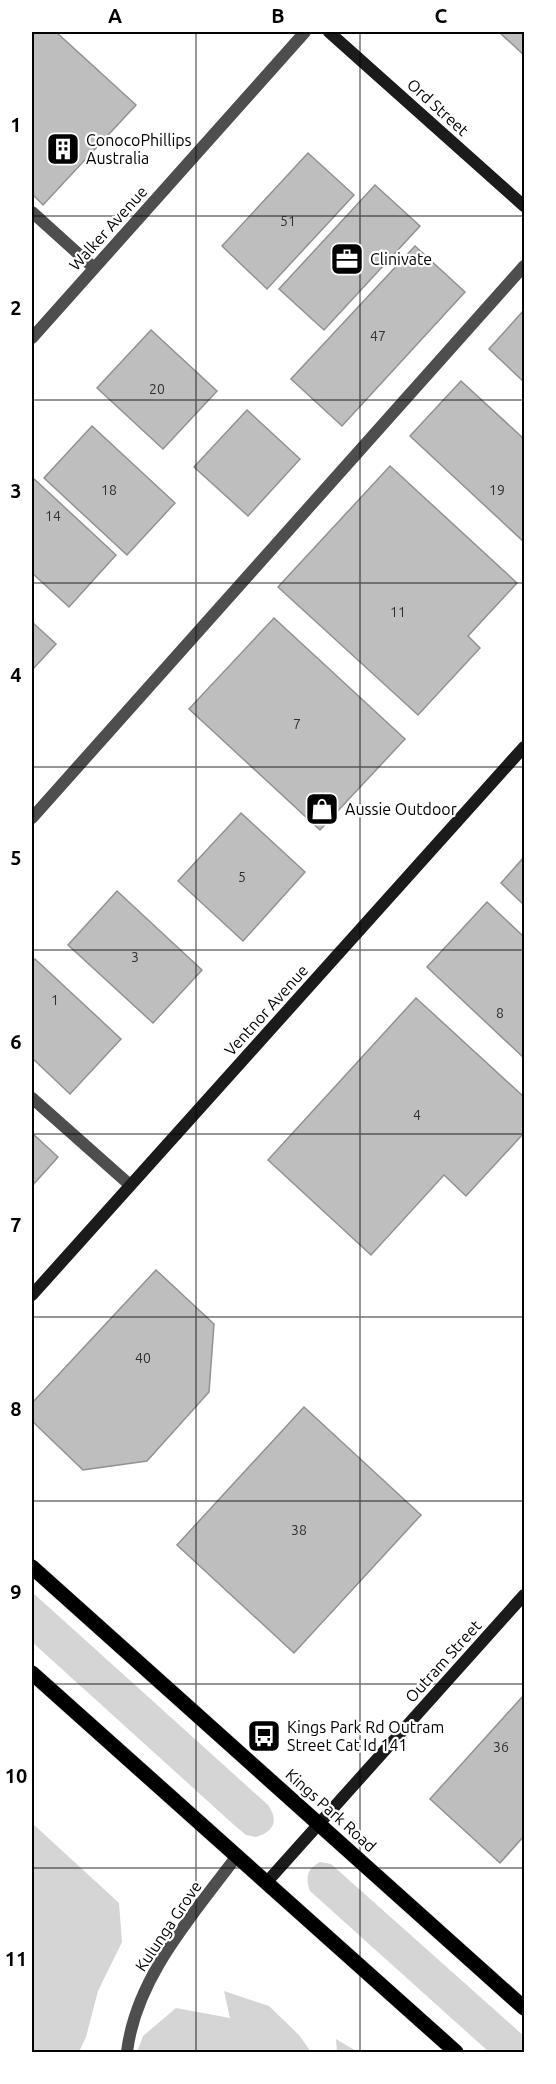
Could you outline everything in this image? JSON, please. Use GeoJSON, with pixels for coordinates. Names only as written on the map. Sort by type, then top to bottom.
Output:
{"type":"FeatureCollection","features":[{"type":"Feature","properties":{"kind":"main road","name":"Kings Park Road"},"geometry":{"type":"LineString","coordinates":[[32,1567],[525,2008]]}},
{"type":"Feature","properties":{"kind":"main road"},"geometry":{"type":"LineString","coordinates":[[32,1673],[456,2052]]}},
{"type":"Feature","properties":{"kind":"street","name":"Walker Avenue"},"geometry":{"type":"LineString","coordinates":[[32,338],[305,32]]}},
{"type":"Feature","properties":{"kind":"street","name":"Ord Street"},"geometry":{"type":"LineString","coordinates":[[329,32],[525,206]]}},
{"type":"Feature","properties":{"kind":"street"},"geometry":{"type":"LineString","coordinates":[[32,212],[94,268]]}},
{"type":"Feature","properties":{"kind":"street"},"geometry":{"type":"LineString","coordinates":[[32,818],[525,266]]}},
{"type":"Feature","properties":{"kind":"street","name":"Ventnor Avenue"},"geometry":{"type":"LineString","coordinates":[[32,1295],[525,747]]}},
{"type":"Feature","properties":{"kind":"street"},"geometry":{"type":"LineString","coordinates":[[32,1098],[130,1185]]}},
{"type":"Feature","properties":{"kind":"street","name":"Outram Street"},"geometry":{"type":"LineString","coordinates":[[266,1883],[525,1595]]}},
{"type":"Feature","properties":{"kind":"street","name":"Kulunga Grove"},"geometry":{"type":"LineString","coordinates":[[127,2052],[129,2039],[147,1987],[174,1941],[236,1857]]}},
{"type":"Feature","properties":{"kind":"shaded area"},"geometry":{"type":"Polygon","coordinates":[[[32,1592],[268,1805],[274,1821],[267,1832],[256,1837],[246,1835],[32,1642],[32,1592]]]}},
{"type":"Feature","properties":{"kind":"shaded area"},"geometry":{"type":"Polygon","coordinates":[[[32,1823],[119,1903],[122,1942],[98,1991],[86,2037],[79,2052],[32,2052],[32,1823]]]}},
{"type":"Feature","properties":{"kind":"shaded area"},"geometry":{"type":"Polygon","coordinates":[[[320,1862],[331,1864],[524,2036],[524,2052],[489,2052],[310,1891],[308,1874],[320,1862]]]}},
{"type":"Feature","properties":{"kind":"shaded area"},"geometry":{"type":"Polygon","coordinates":[[[224,1991],[269,2006],[299,2035],[311,2052],[137,2052],[143,2036],[176,2008],[230,2018],[224,1991]]]}},
{"type":"Feature","properties":{"kind":"shaded area"},"geometry":{"type":"Polygon","coordinates":[[[336,2039],[358,2052],[337,2052],[336,2039]]]}},
{"type":"Feature","properties":{"kind":"building","name":"ConocoPhillips Australia"},"geometry":{"type":"Polygon","coordinates":[[[32,32],[56,32],[136,105],[43,205],[32,194],[32,32]]]}},
{"type":"Feature","properties":{"kind":"building"},"geometry":{"type":"Polygon","coordinates":[[[499,32],[524,32],[524,55],[499,32]]]}},
{"type":"Feature","properties":{"kind":"building"},"geometry":{"type":"Polygon","coordinates":[[[308,153],[354,195],[267,289],[222,246],[308,153]]]}},
{"type":"Feature","properties":{"kind":"building"},"geometry":{"type":"Polygon","coordinates":[[[375,185],[420,226],[324,330],[279,289],[375,185]]]}},
{"type":"Feature","properties":{"kind":"building"},"geometry":{"type":"Polygon","coordinates":[[[415,246],[465,292],[342,426],[291,379],[415,246]]]}},
{"type":"Feature","properties":{"kind":"building"},"geometry":{"type":"Polygon","coordinates":[[[524,310],[524,382],[489,349],[524,310]]]}},
{"type":"Feature","properties":{"kind":"building"},"geometry":{"type":"Polygon","coordinates":[[[151,330],[217,391],[163,449],[97,388],[151,330]]]}},
{"type":"Feature","properties":{"kind":"building"},"geometry":{"type":"Polygon","coordinates":[[[461,381],[524,439],[524,542],[410,436],[461,381]]]}},
{"type":"Feature","properties":{"kind":"building"},"geometry":{"type":"Polygon","coordinates":[[[247,410],[300,459],[248,516],[194,467],[247,410]]]}},
{"type":"Feature","properties":{"kind":"building"},"geometry":{"type":"Polygon","coordinates":[[[92,426],[175,503],[127,555],[44,478],[92,426]]]}},
{"type":"Feature","properties":{"kind":"building"},"geometry":{"type":"Polygon","coordinates":[[[390,466],[517,583],[468,636],[480,648],[418,715],[278,587],[390,466]]]}},
{"type":"Feature","properties":{"kind":"building"},"geometry":{"type":"Polygon","coordinates":[[[32,477],[116,555],[69,607],[32,573],[32,477]]]}},
{"type":"Feature","properties":{"kind":"building"},"geometry":{"type":"Polygon","coordinates":[[[274,618],[405,739],[320,830],[189,709],[274,618]]]}},
{"type":"Feature","properties":{"kind":"building"},"geometry":{"type":"Polygon","coordinates":[[[32,622],[56,644],[32,670],[32,622]]]}},
{"type":"Feature","properties":{"kind":"building"},"geometry":{"type":"Polygon","coordinates":[[[241,813],[305,872],[243,941],[178,881],[241,813]]]}},
{"type":"Feature","properties":{"kind":"building"},"geometry":{"type":"Polygon","coordinates":[[[524,857],[524,905],[501,883],[524,857]]]}},
{"type":"Feature","properties":{"kind":"building"},"geometry":{"type":"Polygon","coordinates":[[[117,891],[202,970],[153,1023],[68,945],[117,891]]]}},
{"type":"Feature","properties":{"kind":"building"},"geometry":{"type":"Polygon","coordinates":[[[487,902],[524,937],[524,1058],[427,967],[487,902]]]}},
{"type":"Feature","properties":{"kind":"building"},"geometry":{"type":"Polygon","coordinates":[[[35,959],[121,1039],[70,1094],[32,1058],[32,962],[35,959]]]}},
{"type":"Feature","properties":{"kind":"building"},"geometry":{"type":"Polygon","coordinates":[[[416,998],[524,1097],[524,1133],[466,1196],[444,1175],[371,1255],[268,1160],[416,998]]]}},
{"type":"Feature","properties":{"kind":"building"},"geometry":{"type":"Polygon","coordinates":[[[32,1133],[58,1157],[32,1186],[32,1133]]]}},
{"type":"Feature","properties":{"kind":"building"},"geometry":{"type":"Polygon","coordinates":[[[156,1270],[214,1324],[209,1392],[147,1461],[83,1470],[32,1421],[32,1403],[156,1270]]]}},
{"type":"Feature","properties":{"kind":"building"},"geometry":{"type":"Polygon","coordinates":[[[304,1407],[421,1515],[294,1653],[177,1545],[304,1407]]]}},
{"type":"Feature","properties":{"kind":"building"},"geometry":{"type":"Polygon","coordinates":[[[524,1695],[524,1836],[500,1863],[430,1799],[524,1695]]]}},
{"type":"Feature","properties":{"kind":"place","name":"ConocoPhillips Australia"},"geometry":{"type":"Point","coordinates":[63,149]}},
{"type":"Feature","properties":{"kind":"place","name":"Clinivate"},"geometry":{"type":"Point","coordinates":[347,259]}},
{"type":"Feature","properties":{"kind":"place","name":"Aussie Outdoor"},"geometry":{"type":"Point","coordinates":[322,809]}},
{"type":"Feature","properties":{"kind":"place","name":"Kings Park Rd Outram Street Cat Id 141"},"geometry":{"type":"Point","coordinates":[264,1736]}}]}
